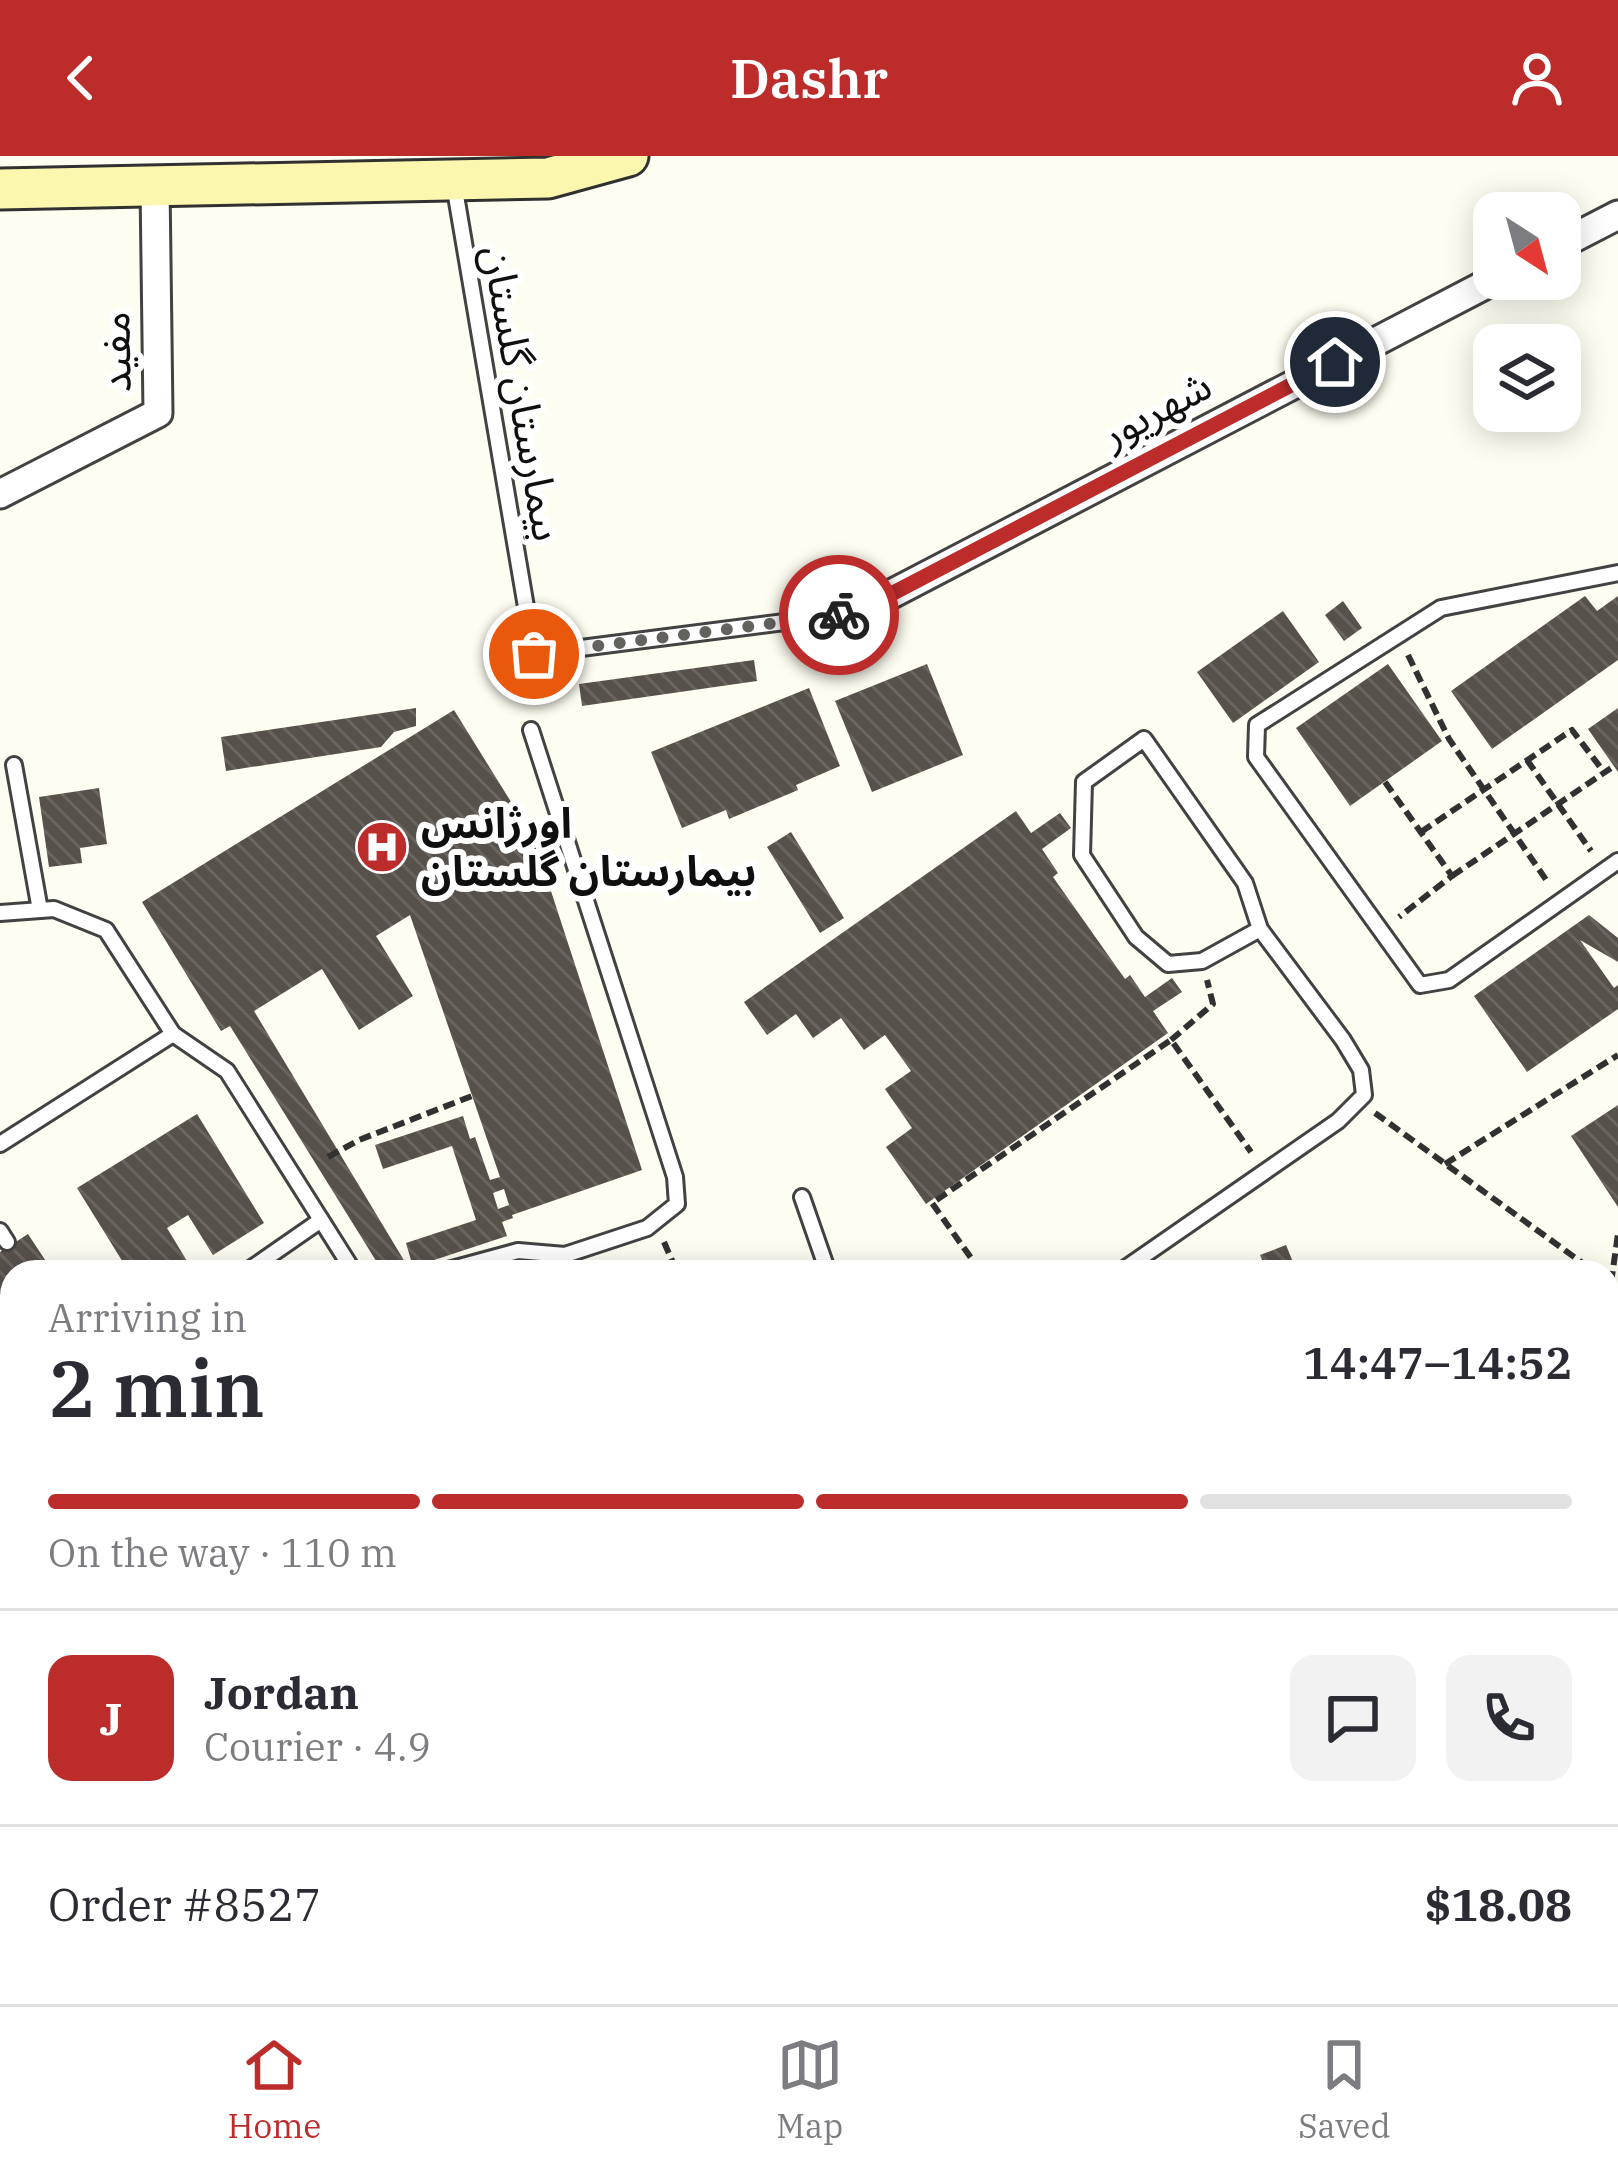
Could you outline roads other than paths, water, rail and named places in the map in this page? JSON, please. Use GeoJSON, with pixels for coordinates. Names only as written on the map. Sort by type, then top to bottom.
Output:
{"type":"FeatureCollection","features":[{"type":"Feature","properties":{"kind":"main road"},"geometry":{"type":"LineString","coordinates":[[0,189],[548,178],[628,156]]}},
{"type":"Feature","properties":{"kind":"street","name":"مفید"},"geometry":{"type":"LineString","coordinates":[[0,494],[158,413],[155,185]]}},
{"type":"Feature","properties":{"kind":"street"},"geometry":{"type":"LineString","coordinates":[[1581,234],[1618,215]]}},
{"type":"Feature","properties":{"kind":"street","name":"شهریور"},"geometry":{"type":"LineString","coordinates":[[855,613],[1473,291]]}},
{"type":"Feature","properties":{"kind":"lane","name":"بیمارستان گلستان"},"geometry":{"type":"LineString","coordinates":[[453,179],[534,654],[855,613]]}},
{"type":"Feature","properties":{"kind":"lane"},"geometry":{"type":"LineString","coordinates":[[1611,866],[1449,980],[1420,985],[1256,757],[1257,725],[1441,608],[1618,573]]}},
{"type":"Feature","properties":{"kind":"lane"},"geometry":{"type":"LineString","coordinates":[[485,1260],[518,1251],[565,1255],[647,1228],[677,1204],[675,1177],[530,730]]}},
{"type":"Feature","properties":{"kind":"lane"},"geometry":{"type":"LineString","coordinates":[[1137,1260],[1338,1120],[1364,1095],[1361,1070],[1260,929],[1245,883],[1144,739],[1084,782],[1082,855],[1136,937],[1168,964],[1202,961],[1260,929]]}},
{"type":"Feature","properties":{"kind":"lane"},"geometry":{"type":"LineString","coordinates":[[14,765],[40,910]]}},
{"type":"Feature","properties":{"kind":"lane"},"geometry":{"type":"LineString","coordinates":[[0,913],[54,910],[106,930],[172,1034],[227,1071],[346,1260]]}},
{"type":"Feature","properties":{"kind":"lane"},"geometry":{"type":"LineString","coordinates":[[0,1144],[172,1034]]}},
{"type":"Feature","properties":{"kind":"lane"},"geometry":{"type":"LineString","coordinates":[[802,1197],[824,1260]]}},
{"type":"Feature","properties":{"kind":"lane"},"geometry":{"type":"LineString","coordinates":[[263,1260],[321,1220]]}},
{"type":"Feature","properties":{"kind":"place","name":"اورژانس بیمارستان گلستان"},"geometry":{"type":"Point","coordinates":[382,847]}}]}
